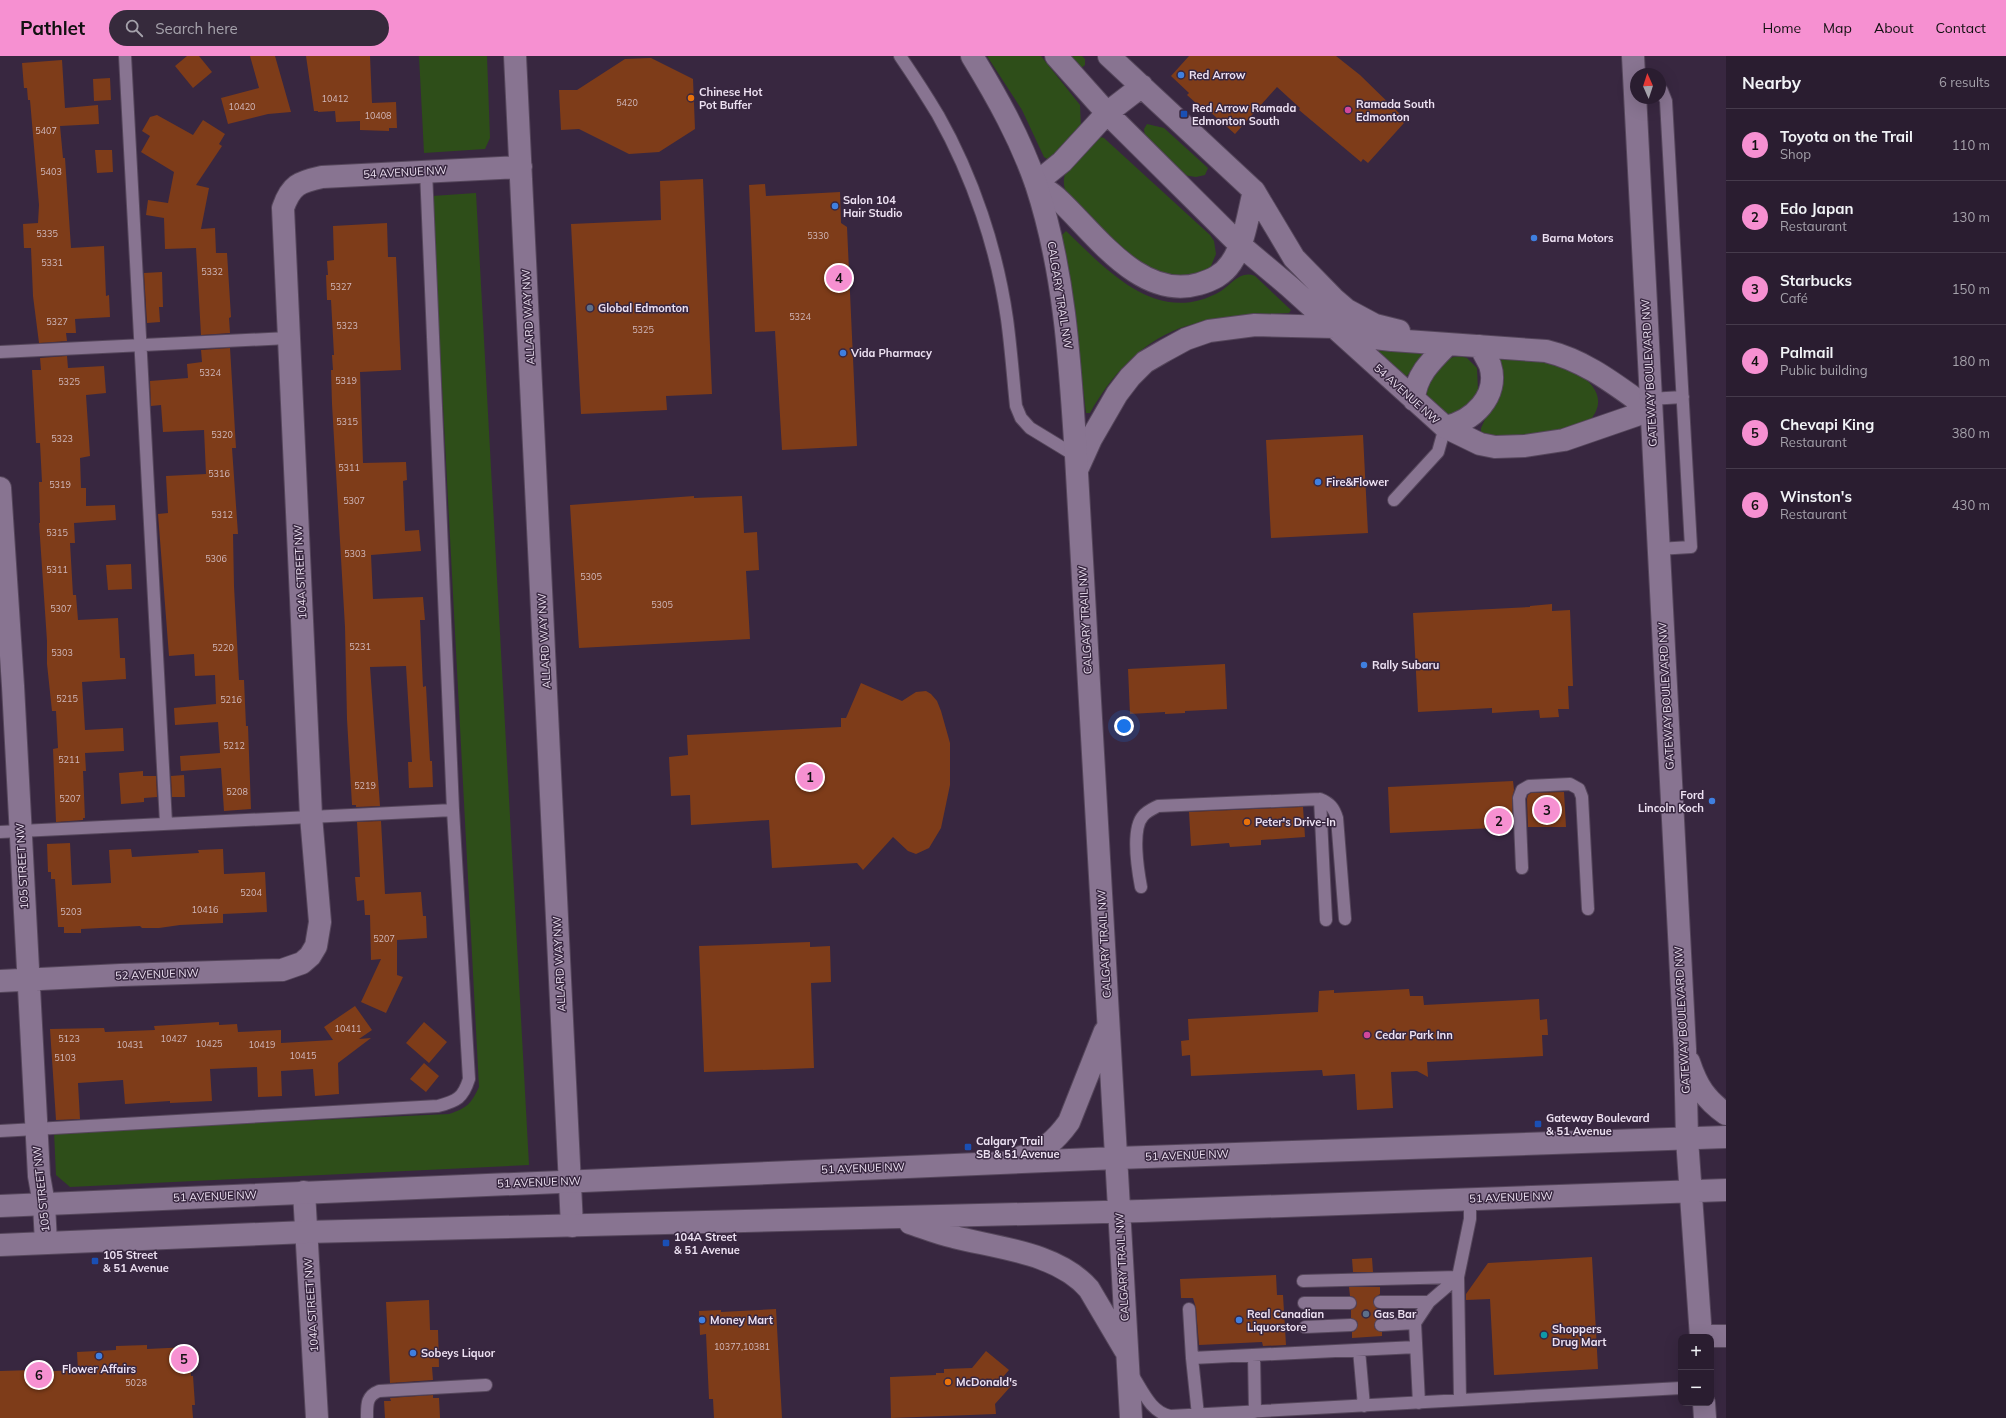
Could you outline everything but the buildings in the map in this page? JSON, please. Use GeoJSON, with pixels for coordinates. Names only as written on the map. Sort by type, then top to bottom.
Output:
{"type":"FeatureCollection","features":[{"type":"Feature","properties":{"kind":"main road","name":"ALLARD WAY NW"},"geometry":{"type":"LineString","coordinates":[[515,56],[572,1226]]}},
{"type":"Feature","properties":{"kind":"main road","name":"CALGARY TRAIL NW"},"geometry":{"type":"LineString","coordinates":[[972,56],[1014,131],[1036,184],[1051,239],[1064,306],[1068,337],[1131,1418]]}},
{"type":"Feature","properties":{"kind":"main road","name":"CALGARY TRAIL NW"},"geometry":{"type":"LineString","coordinates":[[1056,56],[1107,113],[1240,245],[1335,327]]}},
{"type":"Feature","properties":{"kind":"main road","name":"CALGARY TRAIL NW"},"geometry":{"type":"LineString","coordinates":[[1108,56],[1254,191],[1294,258],[1342,306],[1375,325],[1439,342]]}},
{"type":"Feature","properties":{"kind":"main road","name":"GATEWAY BOULEVARD NW"},"geometry":{"type":"LineString","coordinates":[[1633,56],[1634,68]]}},
{"type":"Feature","properties":{"kind":"main road"},"geometry":{"type":"LineString","coordinates":[[1142,86],[1107,113],[1062,162],[1036,184],[1057,197],[1122,263],[1138,273],[1164,284],[1188,287],[1213,280],[1222,274],[1231,263],[1240,245],[1254,191]]}},
{"type":"Feature","properties":{"kind":"main road","name":"GATEWAY BOULEVARD NW"},"geometry":{"type":"LineString","coordinates":[[1637,104],[1658,549],[1685,1049],[1688,1139],[1701,1334]]}},
{"type":"Feature","properties":{"kind":"main road","name":"54 AVENUE NW"},"geometry":{"type":"LineString","coordinates":[[292,189],[299,183],[322,177],[521,167]]}},
{"type":"Feature","properties":{"kind":"main road","name":"104A STREET NW"},"geometry":{"type":"LineString","coordinates":[[292,189],[283,208],[282,219],[311,816],[320,922],[316,946],[310,956]]}},
{"type":"Feature","properties":{"kind":"main road","name":"CALGARY TRAIL NW"},"geometry":{"type":"LineString","coordinates":[[1076,463],[1117,394],[1145,362],[1186,339],[1209,331],[1256,324],[1335,327],[1366,337],[1528,349],[1564,355],[1593,369],[1651,404]]}},
{"type":"Feature","properties":{"kind":"main road","name":"54 AVENUE NW"},"geometry":{"type":"LineString","coordinates":[[1335,327],[1445,427],[1480,444],[1495,447],[1525,446],[1564,440],[1651,404]]}},
{"type":"Feature","properties":{"kind":"main road"},"geometry":{"type":"LineString","coordinates":[[1414,400],[1414,392],[1422,374],[1434,356],[1439,342]]}},
{"type":"Feature","properties":{"kind":"main road"},"geometry":{"type":"LineString","coordinates":[[1445,427],[1457,425],[1476,413],[1483,405],[1492,377],[1490,366],[1480,346]]}},
{"type":"Feature","properties":{"kind":"main road","name":"105 STREET NW"},"geometry":{"type":"LineString","coordinates":[[0,497],[10,832],[27,980],[39,1176],[44,1204],[46,1243]]}},
{"type":"Feature","properties":{"kind":"main road","name":"52 AVENUE NW"},"geometry":{"type":"LineString","coordinates":[[0,981],[282,970],[292,968],[302,963],[310,956]]}},
{"type":"Feature","properties":{"kind":"main road"},"geometry":{"type":"LineString","coordinates":[[983,1164],[1032,1154],[1045,1148],[1062,1132],[1075,1109],[1108,1024]]}},
{"type":"Feature","properties":{"kind":"main road"},"geometry":{"type":"LineString","coordinates":[[1685,1049],[1696,1083],[1716,1106],[1726,1114]]}},
{"type":"Feature","properties":{"kind":"main road","name":"51 AVENUE NW"},"geometry":{"type":"LineString","coordinates":[[0,1206],[570,1180],[1117,1158],[1726,1137]]}},
{"type":"Feature","properties":{"kind":"main road","name":"51 AVENUE NW"},"geometry":{"type":"LineString","coordinates":[[0,1245],[306,1232],[1119,1212],[1470,1198],[1726,1190]]}},
{"type":"Feature","properties":{"kind":"main road","name":"104A STREET NW"},"geometry":{"type":"LineString","coordinates":[[304,1192],[317,1418]]}},
{"type":"Feature","properties":{"kind":"main road"},"geometry":{"type":"LineString","coordinates":[[895,1218],[954,1237],[1009,1249],[1063,1268],[1083,1282],[1089,1289],[1127,1360]]}},
{"type":"Feature","properties":{"kind":"main road","name":"GATEWAY BOULEVARD NW"},"geometry":{"type":"LineString","coordinates":[[1714,1336],[1726,1336]]}},
{"type":"Feature","properties":{"kind":"main road"},"geometry":{"type":"LineString","coordinates":[[1704,1406],[1705,1418]]}},
{"type":"Feature","properties":{"kind":"lane"},"geometry":{"type":"LineString","coordinates":[[125,56],[166,823]]}},
{"type":"Feature","properties":{"kind":"lane"},"geometry":{"type":"LineString","coordinates":[[900,56],[938,115],[951,140],[980,212],[1001,288],[1007,318],[1016,406],[1021,418],[1042,437],[1076,463]]}},
{"type":"Feature","properties":{"kind":"lane"},"geometry":{"type":"LineString","coordinates":[[1658,549],[1691,546],[1666,100]]}},
{"type":"Feature","properties":{"kind":"lane"},"geometry":{"type":"LineString","coordinates":[[0,1131],[438,1106],[454,1102],[465,1092],[469,1079],[453,810],[426,171]]}},
{"type":"Feature","properties":{"kind":"lane"},"geometry":{"type":"LineString","coordinates":[[0,352],[288,338]]}},
{"type":"Feature","properties":{"kind":"lane"},"geometry":{"type":"LineString","coordinates":[[1651,404],[1683,397]]}},
{"type":"Feature","properties":{"kind":"lane"},"geometry":{"type":"LineString","coordinates":[[1394,500],[1438,452],[1445,427]]}},
{"type":"Feature","properties":{"kind":"lane"},"geometry":{"type":"LineString","coordinates":[[1522,868],[1519,798],[1522,790],[1530,786],[1570,784],[1579,789],[1582,797],[1588,909]]}},
{"type":"Feature","properties":{"kind":"lane"},"geometry":{"type":"LineString","coordinates":[[1320,799],[1326,920]]}},
{"type":"Feature","properties":{"kind":"lane"},"geometry":{"type":"LineString","coordinates":[[1141,887],[1138,871],[1137,826],[1142,817],[1150,810],[1158,806],[1320,799],[1328,802],[1334,809],[1337,818],[1345,919]]}},
{"type":"Feature","properties":{"kind":"lane"},"geometry":{"type":"LineString","coordinates":[[10,832],[166,823],[453,810]]}},
{"type":"Feature","properties":{"kind":"lane"},"geometry":{"type":"LineString","coordinates":[[1460,1400],[1458,1277],[1470,1220],[1470,1198]]}},
{"type":"Feature","properties":{"kind":"lane"},"geometry":{"type":"LineString","coordinates":[[1303,1281],[1458,1277]]}},
{"type":"Feature","properties":{"kind":"lane"},"geometry":{"type":"LineString","coordinates":[[1419,1403],[1415,1323],[1429,1302],[1458,1277]]}},
{"type":"Feature","properties":{"kind":"lane"},"geometry":{"type":"LineString","coordinates":[[1380,1302],[1429,1302]]}},
{"type":"Feature","properties":{"kind":"lane"},"geometry":{"type":"LineString","coordinates":[[1304,1303],[1350,1303]]}},
{"type":"Feature","properties":{"kind":"lane"},"geometry":{"type":"LineString","coordinates":[[1189,1309],[1198,1415]]}},
{"type":"Feature","properties":{"kind":"lane"},"geometry":{"type":"LineString","coordinates":[[1381,1325],[1415,1323]]}},
{"type":"Feature","properties":{"kind":"lane"},"geometry":{"type":"LineString","coordinates":[[1305,1327],[1351,1326]]}},
{"type":"Feature","properties":{"kind":"lane"},"geometry":{"type":"LineString","coordinates":[[1192,1358],[1416,1346]]}},
{"type":"Feature","properties":{"kind":"lane"},"geometry":{"type":"LineString","coordinates":[[1359,1350],[1364,1406]]}},
{"type":"Feature","properties":{"kind":"lane"},"geometry":{"type":"LineString","coordinates":[[1254,1355],[1255,1412]]}},
{"type":"Feature","properties":{"kind":"lane"},"geometry":{"type":"LineString","coordinates":[[1127,1360],[1155,1410],[1161,1414],[1170,1416],[1678,1388]]}},
{"type":"Feature","properties":{"kind":"lane"},"geometry":{"type":"LineString","coordinates":[[367,1418],[368,1398],[372,1394],[379,1391],[486,1385]]}},
{"type":"Feature","properties":{"kind":"green space"},"geometry":{"type":"Polygon","coordinates":[[[419,56],[487,56],[490,138],[485,149],[424,153],[419,56]]]}},
{"type":"Feature","properties":{"kind":"green space"},"geometry":{"type":"Polygon","coordinates":[[[987,56],[1041,56],[1080,105],[1081,127],[1050,161],[1044,157],[1022,110],[987,56]]]}},
{"type":"Feature","properties":{"kind":"green space"},"geometry":{"type":"Polygon","coordinates":[[[1063,56],[1082,56],[1085,59],[1085,65],[1080,69],[1063,56]]]}},
{"type":"Feature","properties":{"kind":"green space"},"geometry":{"type":"Polygon","coordinates":[[[1147,124],[1164,128],[1208,168],[1205,175],[1196,177],[1183,175],[1145,137],[1144,129],[1147,124]]]}},
{"type":"Feature","properties":{"kind":"green space"},"geometry":{"type":"Polygon","coordinates":[[[1097,136],[1104,138],[1210,235],[1214,241],[1216,254],[1211,266],[1206,272],[1180,279],[1141,268],[1066,192],[1064,184],[1068,168],[1078,154],[1097,136]]]}},
{"type":"Feature","properties":{"kind":"green space"},"geometry":{"type":"Polygon","coordinates":[[[476,193],[529,1165],[70,1187],[56,1175],[54,1132],[449,1114],[468,1105],[479,1087],[432,196],[476,193]]]}},
{"type":"Feature","properties":{"kind":"green space"},"geometry":{"type":"Polygon","coordinates":[[[1066,231],[1116,277],[1135,290],[1155,299],[1176,303],[1198,301],[1221,291],[1241,276],[1250,275],[1255,276],[1291,310],[1289,313],[1252,316],[1193,325],[1180,328],[1165,335],[1139,352],[1107,386],[1090,413],[1086,413],[1076,327],[1062,235],[1066,231]]]}},
{"type":"Feature","properties":{"kind":"green space"},"geometry":{"type":"Polygon","coordinates":[[[1375,347],[1422,352],[1423,356],[1406,377],[1398,377],[1373,349],[1375,347]]]}},
{"type":"Feature","properties":{"kind":"green space"},"geometry":{"type":"Polygon","coordinates":[[[1460,356],[1467,358],[1477,368],[1478,390],[1472,404],[1447,416],[1428,401],[1427,385],[1433,371],[1438,366],[1444,361],[1460,356]]]}},
{"type":"Feature","properties":{"kind":"green space"},"geometry":{"type":"Polygon","coordinates":[[[1501,358],[1544,361],[1569,369],[1580,375],[1590,383],[1596,392],[1598,402],[1595,413],[1585,426],[1506,443],[1481,433],[1481,428],[1491,406],[1498,361],[1501,358]]]}},
{"type":"Feature","properties":{"kind":"place","name":"Red Arrow"},"geometry":{"type":"Point","coordinates":[1181,75]}},
{"type":"Feature","properties":{"kind":"place","name":"Chinese Hot Pot Buffer"},"geometry":{"type":"Point","coordinates":[691,98]}},
{"type":"Feature","properties":{"kind":"place","name":"Ramada South Edmonton"},"geometry":{"type":"Point","coordinates":[1348,110]}},
{"type":"Feature","properties":{"kind":"place","name":"Red Arrow Ramada Edmonton South"},"geometry":{"type":"Point","coordinates":[1184,114]}},
{"type":"Feature","properties":{"kind":"place","name":"Salon 104 Hair Studio"},"geometry":{"type":"Point","coordinates":[835,206]}},
{"type":"Feature","properties":{"kind":"place","name":"Barna Motors"},"geometry":{"type":"Point","coordinates":[1534,238]}},
{"type":"Feature","properties":{"kind":"place","name":"Palmail"},"geometry":{"type":"Point","coordinates":[839,278]}},
{"type":"Feature","properties":{"kind":"place","name":"Global Edmonton"},"geometry":{"type":"Point","coordinates":[590,308]}},
{"type":"Feature","properties":{"kind":"place","name":"Vida Pharmacy"},"geometry":{"type":"Point","coordinates":[843,353]}},
{"type":"Feature","properties":{"kind":"place","name":"Fire&Flower"},"geometry":{"type":"Point","coordinates":[1318,482]}},
{"type":"Feature","properties":{"kind":"place","name":"Rally Subaru"},"geometry":{"type":"Point","coordinates":[1364,665]}},
{"type":"Feature","properties":{"kind":"place","name":"Toyota on the Trail"},"geometry":{"type":"Point","coordinates":[810,777]}},
{"type":"Feature","properties":{"kind":"place","name":"Ford Lincoln Koch"},"geometry":{"type":"Point","coordinates":[1712,801]}},
{"type":"Feature","properties":{"kind":"place","name":"Starbucks"},"geometry":{"type":"Point","coordinates":[1547,810]}},
{"type":"Feature","properties":{"kind":"place","name":"Edo Japan"},"geometry":{"type":"Point","coordinates":[1499,821]}},
{"type":"Feature","properties":{"kind":"place","name":"Peter's Drive-In"},"geometry":{"type":"Point","coordinates":[1247,822]}},
{"type":"Feature","properties":{"kind":"place","name":"Cedar Park Inn"},"geometry":{"type":"Point","coordinates":[1367,1035]}},
{"type":"Feature","properties":{"kind":"place","name":"Gateway Boulevard & 51 Avenue"},"geometry":{"type":"Point","coordinates":[1538,1124]}},
{"type":"Feature","properties":{"kind":"place","name":"Calgary Trail SB & 51 Avenue"},"geometry":{"type":"Point","coordinates":[968,1147]}},
{"type":"Feature","properties":{"kind":"place","name":"104A Street & 51 Avenue"},"geometry":{"type":"Point","coordinates":[666,1243]}},
{"type":"Feature","properties":{"kind":"place","name":"105 Street & 51 Avenue"},"geometry":{"type":"Point","coordinates":[95,1261]}},
{"type":"Feature","properties":{"kind":"place","name":"Gas Bar"},"geometry":{"type":"Point","coordinates":[1366,1314]}},
{"type":"Feature","properties":{"kind":"place","name":"Money Mart"},"geometry":{"type":"Point","coordinates":[702,1320]}},
{"type":"Feature","properties":{"kind":"place","name":"Real Canadian Liquorstore"},"geometry":{"type":"Point","coordinates":[1239,1320]}},
{"type":"Feature","properties":{"kind":"place","name":"Shoppers Drug Mart"},"geometry":{"type":"Point","coordinates":[1544,1335]}},
{"type":"Feature","properties":{"kind":"place","name":"Sobeys Liquor"},"geometry":{"type":"Point","coordinates":[413,1353]}},
{"type":"Feature","properties":{"kind":"place","name":"Flower Affairs"},"geometry":{"type":"Point","coordinates":[99,1356]}},
{"type":"Feature","properties":{"kind":"place","name":"Chevapi King"},"geometry":{"type":"Point","coordinates":[184,1359]}},
{"type":"Feature","properties":{"kind":"place","name":"Winston's"},"geometry":{"type":"Point","coordinates":[39,1375]}},
{"type":"Feature","properties":{"kind":"place","name":"McDonald's"},"geometry":{"type":"Point","coordinates":[948,1382]}}]}
